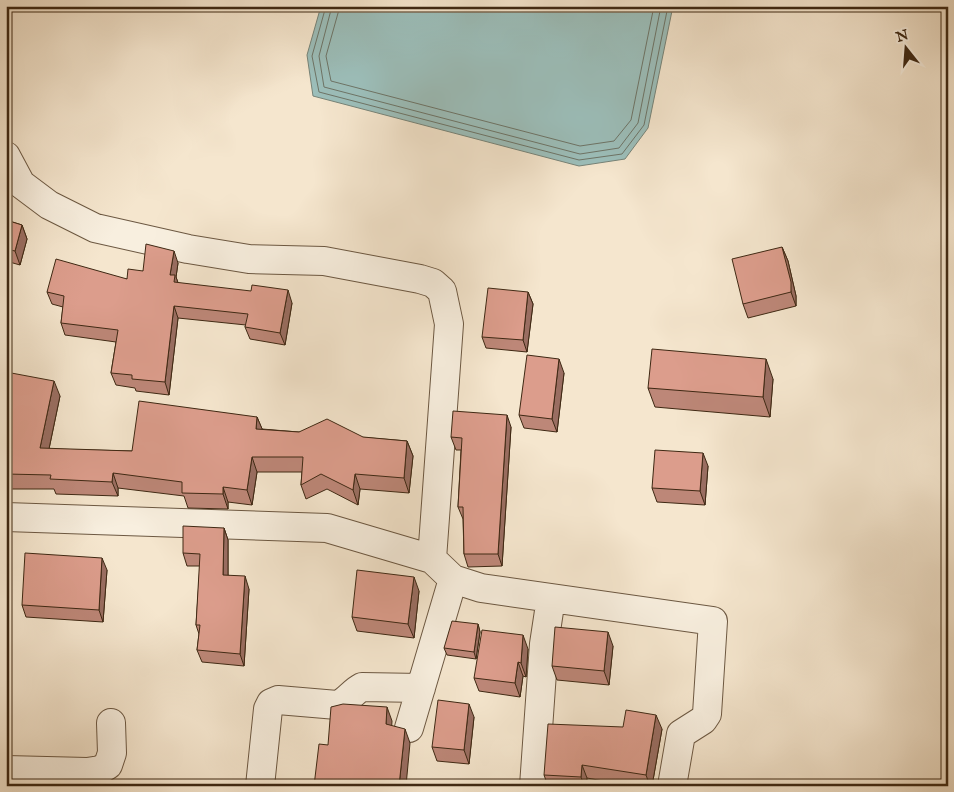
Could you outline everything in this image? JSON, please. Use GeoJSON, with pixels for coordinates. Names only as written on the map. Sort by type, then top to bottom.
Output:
{"type":"FeatureCollection","features":[{"type":"Feature","properties":{"kind":"street"},"geometry":{"type":"LineString","coordinates":[[6,156],[21,184],[49,205],[95,228],[188,250],[250,259],[324,261],[420,279],[437,286],[445,300],[449,324],[432,559]]}},
{"type":"Feature","properties":{"kind":"street"},"geometry":{"type":"LineString","coordinates":[[6,517],[327,528],[432,559],[453,579],[504,593],[713,621],[707,714],[703,720],[680,734],[672,786]]}},
{"type":"Feature","properties":{"kind":"street"},"geometry":{"type":"LineString","coordinates":[[409,728],[453,579]]}},
{"type":"Feature","properties":{"kind":"street"},"geometry":{"type":"LineString","coordinates":[[534,786],[544,644],[551,598]]}},
{"type":"Feature","properties":{"kind":"street"},"geometry":{"type":"LineString","coordinates":[[260,786],[268,709],[271,703],[278,700],[337,705],[344,703],[353,692],[362,688],[421,688]]}},
{"type":"Feature","properties":{"kind":"street"},"geometry":{"type":"LineString","coordinates":[[6,770],[87,772],[100,770],[108,765],[112,753],[110,723]]}},
{"type":"Feature","properties":{"kind":"water"},"geometry":{"type":"Polygon","coordinates":[[[321,6],[673,6],[648,128],[625,159],[579,166],[313,96],[307,55],[321,6]]]}},
{"type":"Feature","properties":{"kind":"building"},"geometry":{"type":"Polygon","coordinates":[[[6,220],[22,225],[15,251],[6,249],[6,220]]]}},
{"type":"Feature","properties":{"kind":"building"},"geometry":{"type":"Polygon","coordinates":[[[146,244],[174,251],[170,275],[175,275],[174,282],[251,291],[252,285],[288,290],[280,333],[245,327],[248,314],[174,306],[165,382],[132,379],[132,375],[111,373],[118,330],[61,323],[64,296],[47,292],[56,259],[127,279],[128,269],[143,271],[146,244]]]}},
{"type":"Feature","properties":{"kind":"building"},"geometry":{"type":"Polygon","coordinates":[[[782,247],[791,282],[791,292],[743,304],[732,259],[782,247]]]}},
{"type":"Feature","properties":{"kind":"building"},"geometry":{"type":"Polygon","coordinates":[[[488,288],[528,292],[523,340],[482,337],[488,288]]]}},
{"type":"Feature","properties":{"kind":"building"},"geometry":{"type":"Polygon","coordinates":[[[652,349],[766,359],[763,397],[648,388],[652,349]]]}},
{"type":"Feature","properties":{"kind":"building"},"geometry":{"type":"Polygon","coordinates":[[[527,355],[559,359],[552,419],[519,415],[527,355]]]}},
{"type":"Feature","properties":{"kind":"building"},"geometry":{"type":"Polygon","coordinates":[[[6,372],[54,381],[40,448],[132,451],[139,401],[257,417],[256,429],[299,432],[327,419],[363,437],[407,441],[404,478],[355,474],[353,490],[321,474],[301,485],[303,457],[252,457],[247,490],[223,487],[223,494],[182,493],[182,482],[113,473],[112,482],[50,479],[51,475],[6,474],[6,372]]]}},
{"type":"Feature","properties":{"kind":"building"},"geometry":{"type":"Polygon","coordinates":[[[453,411],[507,415],[498,554],[464,554],[463,507],[458,507],[462,438],[451,437],[453,411]]]}},
{"type":"Feature","properties":{"kind":"building"},"geometry":{"type":"Polygon","coordinates":[[[655,450],[703,453],[700,491],[652,488],[655,450]]]}},
{"type":"Feature","properties":{"kind":"building"},"geometry":{"type":"Polygon","coordinates":[[[183,526],[224,528],[223,575],[245,576],[240,654],[197,650],[200,625],[196,625],[200,554],[183,553],[183,526]]]}},
{"type":"Feature","properties":{"kind":"building"},"geometry":{"type":"Polygon","coordinates":[[[25,553],[102,558],[99,610],[22,605],[25,553]]]}},
{"type":"Feature","properties":{"kind":"building"},"geometry":{"type":"Polygon","coordinates":[[[357,570],[414,577],[408,624],[352,617],[357,570]]]}},
{"type":"Feature","properties":{"kind":"building"},"geometry":{"type":"Polygon","coordinates":[[[452,621],[478,624],[474,652],[444,648],[452,621]]]}},
{"type":"Feature","properties":{"kind":"building"},"geometry":{"type":"Polygon","coordinates":[[[555,627],[608,632],[604,671],[552,666],[555,627]]]}},
{"type":"Feature","properties":{"kind":"building"},"geometry":{"type":"Polygon","coordinates":[[[482,630],[523,635],[521,663],[518,662],[515,683],[474,678],[482,630]]]}},
{"type":"Feature","properties":{"kind":"building"},"geometry":{"type":"Polygon","coordinates":[[[438,700],[469,704],[464,750],[432,747],[438,700]]]}},
{"type":"Feature","properties":{"kind":"building"},"geometry":{"type":"Polygon","coordinates":[[[343,704],[387,707],[386,724],[405,729],[399,786],[314,786],[319,744],[328,745],[331,707],[343,704]]]}},
{"type":"Feature","properties":{"kind":"building"},"geometry":{"type":"Polygon","coordinates":[[[626,710],[656,715],[646,775],[582,765],[581,777],[544,775],[548,724],[623,727],[626,710]]]}}]}
